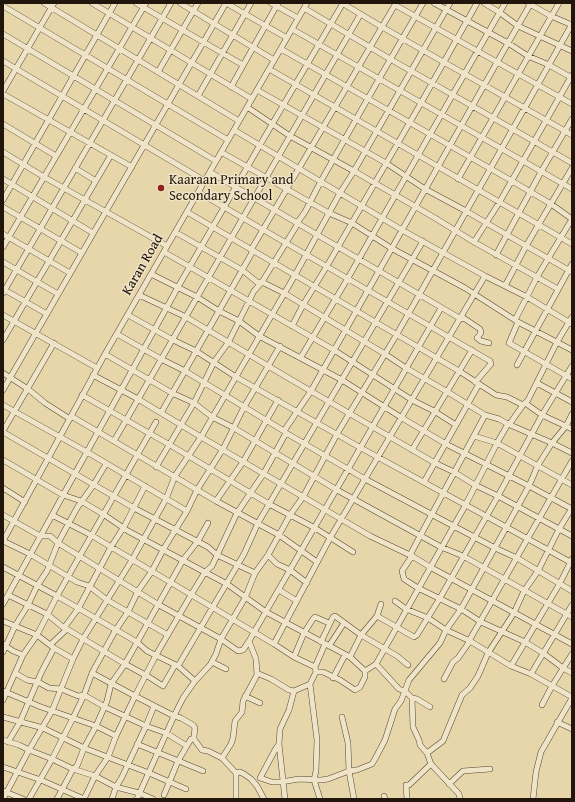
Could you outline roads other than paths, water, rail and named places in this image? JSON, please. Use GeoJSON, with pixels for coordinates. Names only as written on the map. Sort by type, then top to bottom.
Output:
{"type":"FeatureCollection","features":[{"type":"Feature","properties":{"kind":"street"},"geometry":{"type":"LineString","coordinates":[[44,3],[53,5],[119,49],[239,121]]}},
{"type":"Feature","properties":{"kind":"street"},"geometry":{"type":"LineString","coordinates":[[92,3],[252,100]]}},
{"type":"Feature","properties":{"kind":"street"},"geometry":{"type":"LineString","coordinates":[[3,200],[115,3]]}},
{"type":"Feature","properties":{"kind":"street"},"geometry":{"type":"LineString","coordinates":[[136,3],[145,5],[162,18],[243,65]]}},
{"type":"Feature","properties":{"kind":"street"},"geometry":{"type":"LineString","coordinates":[[47,314],[4,291],[171,3]]}},
{"type":"Feature","properties":{"kind":"street"},"geometry":{"type":"LineString","coordinates":[[180,3],[274,60]]}},
{"type":"Feature","properties":{"kind":"street"},"geometry":{"type":"LineString","coordinates":[[158,72],[198,3]]}},
{"type":"Feature","properties":{"kind":"street"},"geometry":{"type":"LineString","coordinates":[[3,390],[226,3],[287,38]]}},
{"type":"Feature","properties":{"kind":"street"},"geometry":{"type":"LineString","coordinates":[[198,96],[251,3]]}},
{"type":"Feature","properties":{"kind":"street"},"geometry":{"type":"LineString","coordinates":[[3,604],[178,287],[342,3],[360,15],[572,135]]}},
{"type":"Feature","properties":{"kind":"street"},"geometry":{"type":"LineString","coordinates":[[156,467],[194,403],[214,362],[228,343],[254,291],[262,282],[305,212],[390,59],[424,3]]}},
{"type":"Feature","properties":{"kind":"street"},"geometry":{"type":"LineString","coordinates":[[434,3],[508,43],[528,56],[572,77],[534,140],[499,203],[474,242]]}},
{"type":"Feature","properties":{"kind":"street"},"geometry":{"type":"LineString","coordinates":[[3,799],[5,792],[58,700],[73,659],[83,639],[132,560],[166,499],[175,476],[201,437],[249,355],[340,193],[450,3]]}},
{"type":"Feature","properties":{"kind":"street"},"geometry":{"type":"LineString","coordinates":[[292,326],[421,103],[476,3]]}},
{"type":"Feature","properties":{"kind":"street"},"geometry":{"type":"LineString","coordinates":[[484,3],[518,26],[572,52]]}},
{"type":"Feature","properties":{"kind":"street"},"geometry":{"type":"LineString","coordinates":[[301,357],[383,218],[505,3]]}},
{"type":"Feature","properties":{"kind":"street"},"geometry":{"type":"LineString","coordinates":[[458,179],[559,3]]}},
{"type":"Feature","properties":{"kind":"street"},"geometry":{"type":"LineString","coordinates":[[230,87],[265,26],[275,4],[298,18]]}},
{"type":"Feature","properties":{"kind":"street"},"geometry":{"type":"LineString","coordinates":[[161,412],[231,290],[263,229],[395,4],[415,17],[572,104]]}},
{"type":"Feature","properties":{"kind":"street"},"geometry":{"type":"LineString","coordinates":[[3,767],[41,780],[84,799],[95,776],[108,757],[116,736],[156,655],[205,572],[212,566],[237,513],[264,474],[296,411],[311,391],[344,330],[530,4],[551,16],[572,25],[373,376],[337,434],[303,497],[290,515],[268,554],[255,573],[245,598],[221,639],[212,662],[195,681],[183,698],[137,799]]}},
{"type":"Feature","properties":{"kind":"street"},"geometry":{"type":"LineString","coordinates":[[3,91],[53,5]]}},
{"type":"Feature","properties":{"kind":"street"},"geometry":{"type":"LineString","coordinates":[[3,247],[145,5]]}},
{"type":"Feature","properties":{"kind":"street"},"geometry":{"type":"LineString","coordinates":[[3,6],[228,140]]}},
{"type":"Feature","properties":{"kind":"street"},"geometry":{"type":"LineString","coordinates":[[306,6],[390,59],[473,105],[572,163]]}},
{"type":"Feature","properties":{"kind":"street","name":"Karan Road"},"geometry":{"type":"LineString","coordinates":[[3,541],[116,334],[306,6]]}},
{"type":"Feature","properties":{"kind":"street"},"geometry":{"type":"LineString","coordinates":[[114,441],[360,15]]}},
{"type":"Feature","properties":{"kind":"street"},"geometry":{"type":"LineString","coordinates":[[292,29],[572,189]]}},
{"type":"Feature","properties":{"kind":"street"},"geometry":{"type":"LineString","coordinates":[[3,34],[216,161]]}},
{"type":"Feature","properties":{"kind":"street"},"geometry":{"type":"LineString","coordinates":[[281,49],[490,168],[551,204],[572,219],[537,277],[527,297],[509,343],[570,377]]}},
{"type":"Feature","properties":{"kind":"street"},"geometry":{"type":"LineString","coordinates":[[3,61],[205,181]]}},
{"type":"Feature","properties":{"kind":"street"},"geometry":{"type":"LineString","coordinates":[[269,69],[572,244]]}},
{"type":"Feature","properties":{"kind":"street"},"geometry":{"type":"LineString","coordinates":[[257,90],[386,163],[425,188],[570,271]]}},
{"type":"Feature","properties":{"kind":"street"},"geometry":{"type":"LineString","coordinates":[[3,94],[132,166]]}},
{"type":"Feature","properties":{"kind":"street"},"geometry":{"type":"LineString","coordinates":[[247,107],[290,136],[312,147],[415,206],[496,255],[558,289]]}},
{"type":"Feature","properties":{"kind":"street"},"geometry":{"type":"LineString","coordinates":[[496,255],[541,172],[572,119]]}},
{"type":"Feature","properties":{"kind":"street"},"geometry":{"type":"LineString","coordinates":[[3,124],[56,156]]}},
{"type":"Feature","properties":{"kind":"street"},"geometry":{"type":"LineString","coordinates":[[234,130],[402,230],[485,276],[527,297],[570,323]]}},
{"type":"Feature","properties":{"kind":"street"},"geometry":{"type":"LineString","coordinates":[[3,152],[23,165],[167,246]]}},
{"type":"Feature","properties":{"kind":"street"},"geometry":{"type":"LineString","coordinates":[[221,152],[329,213],[352,223],[391,248],[465,288],[517,321],[572,350]]}},
{"type":"Feature","properties":{"kind":"street"},"geometry":{"type":"LineString","coordinates":[[3,340],[111,155]]}},
{"type":"Feature","properties":{"kind":"street"},"geometry":{"type":"LineString","coordinates":[[75,168],[96,181]]}},
{"type":"Feature","properties":{"kind":"street"},"geometry":{"type":"LineString","coordinates":[[505,286],[526,246],[572,168]]}},
{"type":"Feature","properties":{"kind":"street"},"geometry":{"type":"LineString","coordinates":[[210,172],[441,308],[480,329],[481,333],[477,338],[481,341],[490,343]]}},
{"type":"Feature","properties":{"kind":"street"},"geometry":{"type":"LineString","coordinates":[[3,179],[93,233]]}},
{"type":"Feature","properties":{"kind":"street"},"geometry":{"type":"LineString","coordinates":[[198,192],[490,361],[491,363],[478,380],[468,404],[424,482]]}},
{"type":"Feature","properties":{"kind":"street"},"geometry":{"type":"LineString","coordinates":[[3,208],[82,253]]}},
{"type":"Feature","properties":{"kind":"street"},"geometry":{"type":"LineString","coordinates":[[187,212],[397,334],[496,395],[507,397],[524,404],[542,415],[572,429]]}},
{"type":"Feature","properties":{"kind":"street"},"geometry":{"type":"LineString","coordinates":[[175,232],[242,270],[257,282],[262,282],[284,293],[485,415],[500,419],[572,453]]}},
{"type":"Feature","properties":{"kind":"street"},"geometry":{"type":"LineString","coordinates":[[3,234],[70,273]]}},
{"type":"Feature","properties":{"kind":"street"},"geometry":{"type":"LineString","coordinates":[[8,595],[47,614],[66,629],[163,686],[177,666],[238,566],[258,523],[423,241]]}},
{"type":"Feature","properties":{"kind":"street"},"geometry":{"type":"LineString","coordinates":[[164,252],[334,350],[394,389],[456,425]]}},
{"type":"Feature","properties":{"kind":"street"},"geometry":{"type":"LineString","coordinates":[[3,262],[58,294]]}},
{"type":"Feature","properties":{"kind":"street"},"geometry":{"type":"LineString","coordinates":[[517,365],[558,289],[570,271],[572,264]]}},
{"type":"Feature","properties":{"kind":"street"},"geometry":{"type":"LineString","coordinates":[[151,274],[197,297],[219,311],[239,321],[259,336],[342,380],[446,444],[572,509],[559,529],[538,571],[524,591],[514,613],[488,652],[475,681],[462,695],[443,741],[427,753]]}},
{"type":"Feature","properties":{"kind":"street"},"geometry":{"type":"LineString","coordinates":[[274,644],[330,538],[485,276]]}},
{"type":"Feature","properties":{"kind":"street"},"geometry":{"type":"LineString","coordinates":[[139,295],[186,317],[390,438],[454,472],[475,486],[498,496],[572,536]]}},
{"type":"Feature","properties":{"kind":"street"},"geometry":{"type":"LineString","coordinates":[[3,515],[40,536],[50,536],[58,543],[159,605],[221,639],[238,651],[243,650],[250,641],[441,308]]}},
{"type":"Feature","properties":{"kind":"street"},"geometry":{"type":"LineString","coordinates":[[128,314],[172,340],[196,351],[256,388],[378,458],[548,551],[571,561],[560,583],[511,666]]}},
{"type":"Feature","properties":{"kind":"street"},"geometry":{"type":"LineString","coordinates":[[3,315],[97,368]]}},
{"type":"Feature","properties":{"kind":"street"},"geometry":{"type":"LineString","coordinates":[[365,671],[376,664],[385,649],[406,608],[465,506],[497,443],[508,424],[528,400],[557,342],[570,323],[572,317]]}},
{"type":"Feature","properties":{"kind":"street"},"geometry":{"type":"LineString","coordinates":[[116,334],[161,359],[185,370],[266,421],[365,479],[495,548],[517,558],[572,591]]}},
{"type":"Feature","properties":{"kind":"street"},"geometry":{"type":"LineString","coordinates":[[54,343],[3,431],[48,459],[75,473],[134,508],[208,546],[217,555],[255,573]]}},
{"type":"Feature","properties":{"kind":"street"},"geometry":{"type":"LineString","coordinates":[[29,799],[41,780],[63,738],[84,695],[92,673],[104,651],[128,612],[138,591],[152,571],[163,550],[187,512],[197,490],[223,450],[244,407],[280,346]]}},
{"type":"Feature","properties":{"kind":"street"},"geometry":{"type":"LineString","coordinates":[[412,450],[446,391],[472,350]]}},
{"type":"Feature","properties":{"kind":"street"},"geometry":{"type":"LineString","coordinates":[[105,354],[172,393],[194,403],[212,417],[256,440],[337,490],[421,535],[441,548],[463,556],[484,569],[570,615]]}},
{"type":"Feature","properties":{"kind":"street"},"geometry":{"type":"LineString","coordinates":[[377,616],[414,637],[440,598],[555,393],[570,377],[572,366]]}},
{"type":"Feature","properties":{"kind":"street"},"geometry":{"type":"LineString","coordinates":[[3,373],[28,388],[45,403],[114,441],[156,467],[175,476],[237,513],[279,535],[318,562]]}},
{"type":"Feature","properties":{"kind":"street"},"geometry":{"type":"LineString","coordinates":[[93,375],[161,412],[370,536],[411,556],[572,644]]}},
{"type":"Feature","properties":{"kind":"street"},"geometry":{"type":"LineString","coordinates":[[537,383],[572,402]]}},
{"type":"Feature","properties":{"kind":"street"},"geometry":{"type":"LineString","coordinates":[[82,395],[269,504],[315,528],[353,552]]}},
{"type":"Feature","properties":{"kind":"street"},"geometry":{"type":"LineString","coordinates":[[216,501],[243,462],[278,400]]}},
{"type":"Feature","properties":{"kind":"street"},"geometry":{"type":"LineString","coordinates":[[3,405],[87,452],[187,512]]}},
{"type":"Feature","properties":{"kind":"street"},"geometry":{"type":"LineString","coordinates":[[280,744],[274,750],[260,778],[272,782],[299,779],[328,779],[372,764],[385,740],[395,709],[401,701],[409,680],[440,644],[446,630],[484,569],[529,486],[538,465],[552,443],[566,426],[572,414]]}},
{"type":"Feature","properties":{"kind":"street"},"geometry":{"type":"LineString","coordinates":[[485,415],[402,571],[404,579],[481,622],[525,642],[572,673]]}},
{"type":"Feature","properties":{"kind":"street"},"geometry":{"type":"LineString","coordinates":[[3,700],[5,691],[23,655],[37,635],[79,556],[156,422]]}},
{"type":"Feature","properties":{"kind":"street"},"geometry":{"type":"LineString","coordinates":[[474,436],[497,443],[572,485]]}},
{"type":"Feature","properties":{"kind":"street"},"geometry":{"type":"LineString","coordinates":[[3,460],[63,495],[81,502],[143,539],[227,584],[266,612],[347,656],[365,671],[366,677],[358,690],[355,690],[340,680],[315,670],[171,582],[91,535],[52,515]]}},
{"type":"Feature","properties":{"kind":"street"},"geometry":{"type":"LineString","coordinates":[[444,679],[453,662],[458,658],[470,641],[572,461]]}},
{"type":"Feature","properties":{"kind":"street"},"geometry":{"type":"LineString","coordinates":[[3,652],[15,626],[28,605],[37,586],[44,577],[58,543],[68,524],[106,464]]}},
{"type":"Feature","properties":{"kind":"street"},"geometry":{"type":"LineString","coordinates":[[145,486],[66,629],[52,646],[20,722],[5,741],[19,745],[73,769],[95,776],[116,787],[139,793],[153,799]]}},
{"type":"Feature","properties":{"kind":"street"},"geometry":{"type":"LineString","coordinates":[[3,488],[25,502]]}},
{"type":"Feature","properties":{"kind":"street"},"geometry":{"type":"LineString","coordinates":[[57,799],[73,769],[77,766],[84,748],[105,707],[111,684],[125,664],[183,560],[198,541],[208,523]]}},
{"type":"Feature","properties":{"kind":"street"},"geometry":{"type":"LineString","coordinates":[[3,541],[30,554],[77,582],[89,586],[107,600],[168,635]]}},
{"type":"Feature","properties":{"kind":"street"},"geometry":{"type":"LineString","coordinates":[[268,554],[277,564],[290,570],[307,583]]}},
{"type":"Feature","properties":{"kind":"street"},"geometry":{"type":"LineString","coordinates":[[3,567],[137,642],[147,651],[177,666],[195,681]]}},
{"type":"Feature","properties":{"kind":"street"},"geometry":{"type":"LineString","coordinates":[[279,590],[297,601]]}},
{"type":"Feature","properties":{"kind":"street"},"geometry":{"type":"LineString","coordinates":[[395,601],[428,618],[446,630],[470,641],[511,666],[531,674],[572,697],[541,752],[538,762],[533,799]]}},
{"type":"Feature","properties":{"kind":"street"},"geometry":{"type":"LineString","coordinates":[[333,678],[361,635],[377,616],[381,604]]}},
{"type":"Feature","properties":{"kind":"street"},"geometry":{"type":"LineString","coordinates":[[531,674],[554,634],[570,615],[572,605]]}},
{"type":"Feature","properties":{"kind":"street"},"geometry":{"type":"LineString","coordinates":[[320,799],[314,780],[318,740],[310,684],[325,644],[330,623],[334,616],[408,665]]}},
{"type":"Feature","properties":{"kind":"street"},"geometry":{"type":"LineString","coordinates":[[294,657],[304,633],[315,617],[330,623]]}},
{"type":"Feature","properties":{"kind":"street"},"geometry":{"type":"LineString","coordinates":[[3,621],[37,635],[73,659]]}},
{"type":"Feature","properties":{"kind":"street"},"geometry":{"type":"LineString","coordinates":[[325,644],[344,623]]}},
{"type":"Feature","properties":{"kind":"street"},"geometry":{"type":"LineString","coordinates":[[222,758],[231,744],[235,721],[242,712],[245,696],[257,675],[256,659],[250,641]]}},
{"type":"Feature","properties":{"kind":"street"},"geometry":{"type":"LineString","coordinates":[[5,645],[13,651],[23,655]]}},
{"type":"Feature","properties":{"kind":"street"},"geometry":{"type":"LineString","coordinates":[[542,705],[572,654]]}},
{"type":"Feature","properties":{"kind":"street"},"geometry":{"type":"LineString","coordinates":[[212,662],[226,669]]}},
{"type":"Feature","properties":{"kind":"street"},"geometry":{"type":"LineString","coordinates":[[376,664],[399,689],[412,698],[417,699],[430,707]]}},
{"type":"Feature","properties":{"kind":"street"},"geometry":{"type":"LineString","coordinates":[[15,673],[27,680],[38,682],[49,688],[61,689],[78,696],[84,695],[105,707],[146,726],[166,733],[186,746]]}},
{"type":"Feature","properties":{"kind":"street"},"geometry":{"type":"LineString","coordinates":[[92,673],[154,706],[187,721],[194,726],[194,739],[202,750],[208,750],[222,758],[236,773],[235,799]]}},
{"type":"Feature","properties":{"kind":"street"},"geometry":{"type":"LineString","coordinates":[[257,675],[259,674],[271,679],[289,690],[294,691],[310,684]]}},
{"type":"Feature","properties":{"kind":"street"},"geometry":{"type":"LineString","coordinates":[[5,691],[52,711],[96,726],[116,736]]}},
{"type":"Feature","properties":{"kind":"street"},"geometry":{"type":"LineString","coordinates":[[285,799],[280,730],[289,710],[294,691]]}},
{"type":"Feature","properties":{"kind":"street"},"geometry":{"type":"LineString","coordinates":[[245,696],[260,703]]}},
{"type":"Feature","properties":{"kind":"street"},"geometry":{"type":"LineString","coordinates":[[412,698],[413,727],[420,745],[427,753],[431,764],[459,794],[460,799]]}},
{"type":"Feature","properties":{"kind":"street"},"geometry":{"type":"LineString","coordinates":[[112,799],[116,787],[128,765],[154,706]]}},
{"type":"Feature","properties":{"kind":"street"},"geometry":{"type":"LineString","coordinates":[[3,717],[43,728],[84,748],[186,789]]}},
{"type":"Feature","properties":{"kind":"street"},"geometry":{"type":"LineString","coordinates":[[342,717],[348,744],[349,771],[354,799]]}},
{"type":"Feature","properties":{"kind":"street"},"geometry":{"type":"LineString","coordinates":[[557,722],[572,730]]}},
{"type":"Feature","properties":{"kind":"street"},"geometry":{"type":"LineString","coordinates":[[164,795],[186,746],[191,739],[194,739]]}},
{"type":"Feature","properties":{"kind":"street"},"geometry":{"type":"LineString","coordinates":[[137,744],[203,772]]}},
{"type":"Feature","properties":{"kind":"street"},"geometry":{"type":"LineString","coordinates":[[408,799],[406,785],[409,785],[431,764]]}},
{"type":"Feature","properties":{"kind":"street"},"geometry":{"type":"LineString","coordinates":[[449,784],[464,771],[490,768]]}},
{"type":"Feature","properties":{"kind":"street"},"geometry":{"type":"LineString","coordinates":[[236,773],[240,772],[251,779],[257,786],[264,799]]}},
{"type":"Feature","properties":{"kind":"street"},"geometry":{"type":"LineString","coordinates":[[5,792],[23,799]]}},
{"type":"Feature","properties":{"kind":"place","name":"Kaaraan Primary and Secondary School"},"geometry":{"type":"Point","coordinates":[161,188]}}]}
